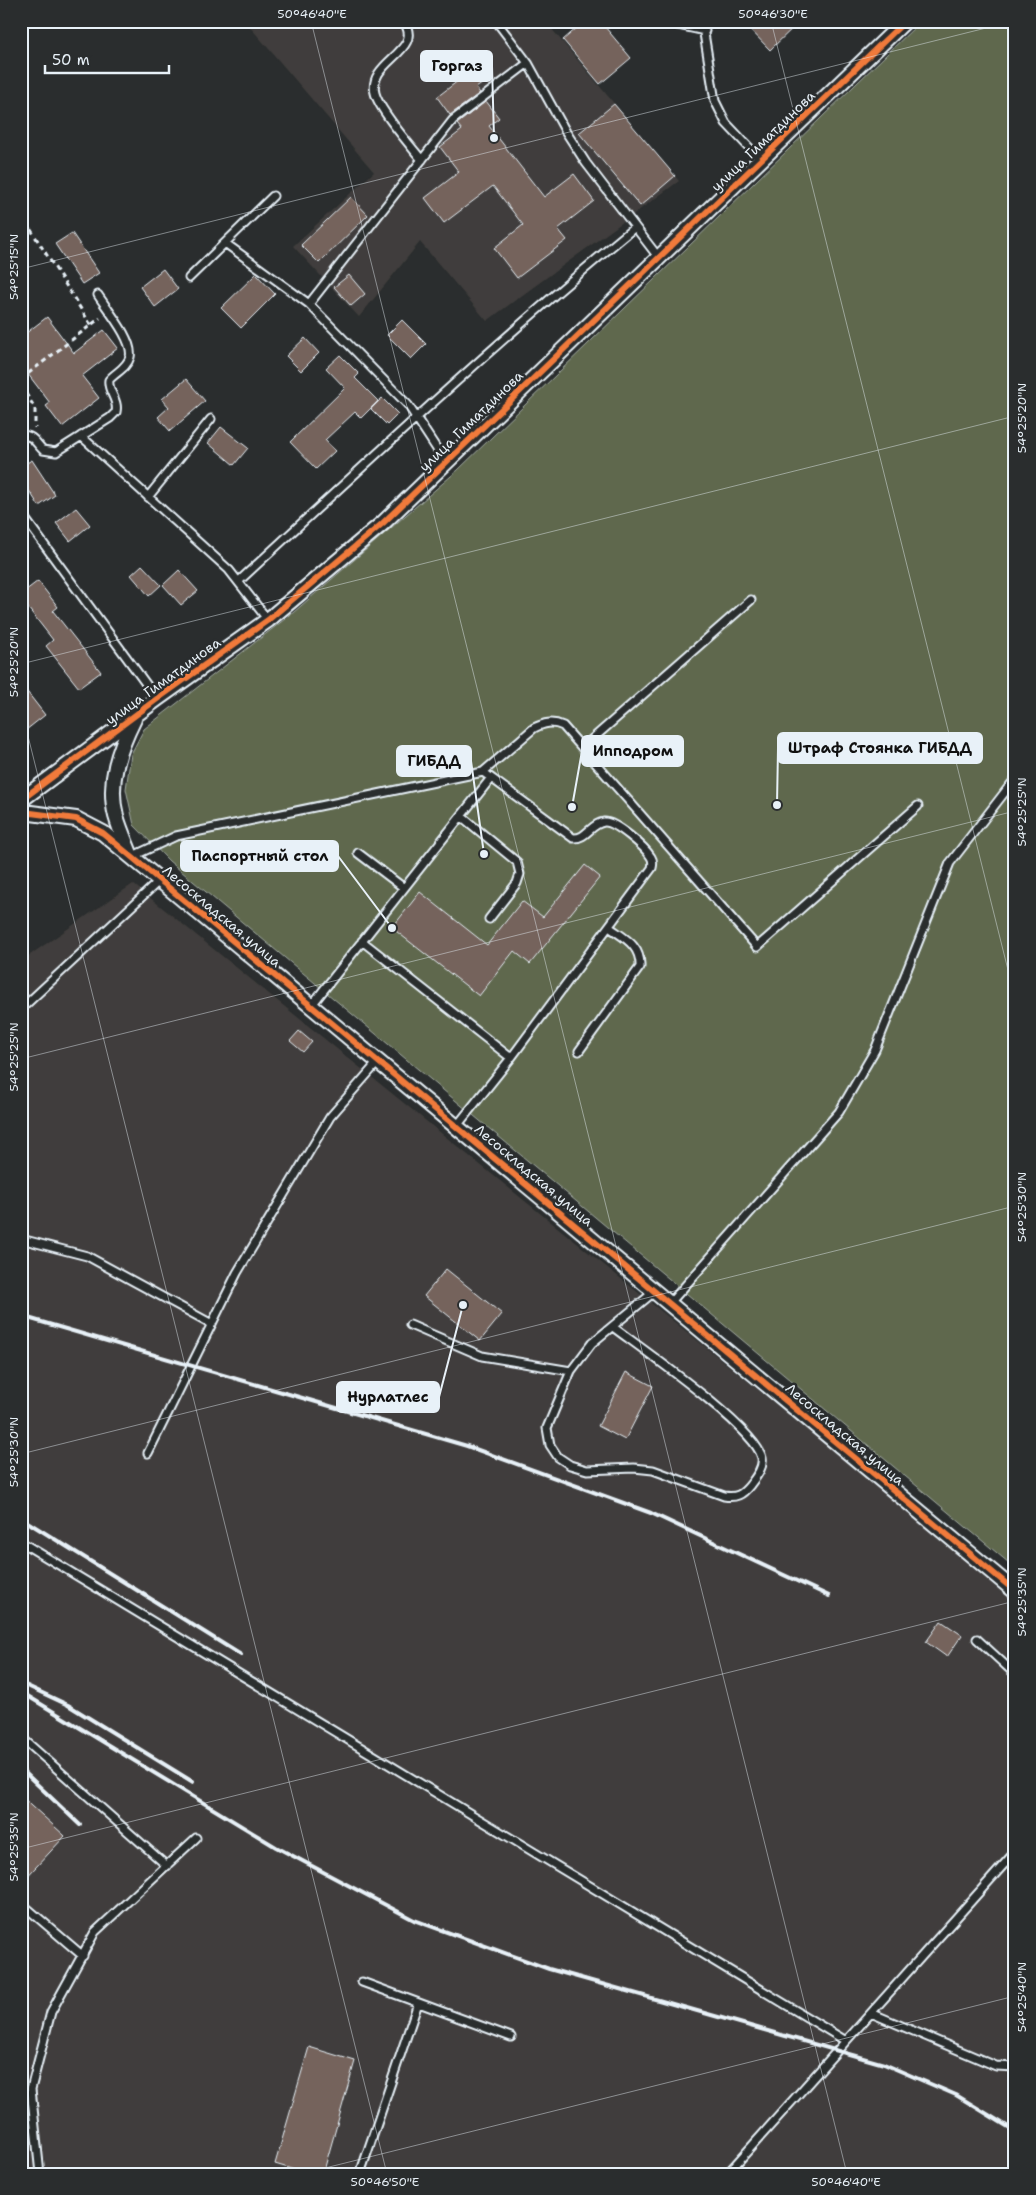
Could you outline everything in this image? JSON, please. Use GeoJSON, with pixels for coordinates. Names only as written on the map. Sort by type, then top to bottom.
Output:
{"type":"FeatureCollection","features":[{"type":"Feature","properties":{"kind":"street","name":"улица Гиматдинова"},"geometry":{"type":"LineString","coordinates":[[21,800],[156,699],[268,620],[383,523],[906,21]]}},
{"type":"Feature","properties":{"kind":"street"},"geometry":{"type":"LineString","coordinates":[[132,857],[116,815],[114,779],[120,749],[135,716]]}},
{"type":"Feature","properties":{"kind":"street","name":"Лесоскладская улица"},"geometry":{"type":"LineString","coordinates":[[21,814],[31,813],[76,819],[103,834],[1015,1591]]}},
{"type":"Feature","properties":{"kind":"lane"},"geometry":{"type":"LineString","coordinates":[[403,21],[407,26],[409,36],[406,45],[379,70],[374,81],[375,93],[383,108],[422,160]]}},
{"type":"Feature","properties":{"kind":"lane"},"geometry":{"type":"LineString","coordinates":[[496,21],[528,63],[575,146],[659,258]]}},
{"type":"Feature","properties":{"kind":"lane"},"geometry":{"type":"LineString","coordinates":[[659,21],[705,31]]}},
{"type":"Feature","properties":{"kind":"lane"},"geometry":{"type":"LineString","coordinates":[[702,21],[705,31],[712,90],[720,113],[726,123],[761,160]]}},
{"type":"Feature","properties":{"kind":"lane"},"geometry":{"type":"LineString","coordinates":[[309,304],[453,120],[528,63]]}},
{"type":"Feature","properties":{"kind":"lane"},"geometry":{"type":"LineString","coordinates":[[189,278],[273,196]]}},
{"type":"Feature","properties":{"kind":"lane"},"geometry":{"type":"LineString","coordinates":[[239,581],[549,298],[635,227]]}},
{"type":"Feature","properties":{"kind":"lane"},"geometry":{"type":"LineString","coordinates":[[225,244],[309,304],[417,417],[446,463]]}},
{"type":"Feature","properties":{"kind":"lane"},"geometry":{"type":"LineString","coordinates":[[21,436],[28,435],[34,438],[43,450],[56,452],[116,412],[116,400],[108,385],[109,380],[122,369],[130,358],[130,346],[98,295]]}},
{"type":"Feature","properties":{"kind":"lane"},"geometry":{"type":"LineString","coordinates":[[148,497],[211,419]]}},
{"type":"Feature","properties":{"kind":"lane"},"geometry":{"type":"LineString","coordinates":[[80,436],[239,581],[268,620]]}},
{"type":"Feature","properties":{"kind":"lane"},"geometry":{"type":"LineString","coordinates":[[21,513],[156,699]]}},
{"type":"Feature","properties":{"kind":"lane"},"geometry":{"type":"LineString","coordinates":[[582,748],[751,600]]}},
{"type":"Feature","properties":{"kind":"lane"},"geometry":{"type":"LineString","coordinates":[[132,857],[176,836],[483,772],[534,728],[542,724],[551,723],[563,726],[757,947],[918,806]]}},
{"type":"Feature","properties":{"kind":"lane"},"geometry":{"type":"LineString","coordinates":[[456,1127],[511,1058],[652,868],[651,858],[614,824],[596,825],[584,836],[573,838],[483,772]]}},
{"type":"Feature","properties":{"kind":"lane"},"geometry":{"type":"LineString","coordinates":[[311,1006],[491,778]]}},
{"type":"Feature","properties":{"kind":"lane"},"geometry":{"type":"LineString","coordinates":[[669,1304],[839,1112],[874,1050],[950,863],[1015,779]]}},
{"type":"Feature","properties":{"kind":"lane"},"geometry":{"type":"LineString","coordinates":[[461,816],[518,862],[520,874],[517,883],[489,919]]}},
{"type":"Feature","properties":{"kind":"lane"},"geometry":{"type":"LineString","coordinates":[[358,853],[404,888]]}},
{"type":"Feature","properties":{"kind":"lane"},"geometry":{"type":"LineString","coordinates":[[21,1009],[160,880]]}},
{"type":"Feature","properties":{"kind":"lane"},"geometry":{"type":"LineString","coordinates":[[579,1051],[640,967],[640,957],[637,948],[609,927]]}},
{"type":"Feature","properties":{"kind":"lane"},"geometry":{"type":"LineString","coordinates":[[362,941],[511,1058]]}},
{"type":"Feature","properties":{"kind":"lane"},"geometry":{"type":"LineString","coordinates":[[148,1453],[237,1273],[330,1118],[378,1062]]}},
{"type":"Feature","properties":{"kind":"lane"},"geometry":{"type":"LineString","coordinates":[[21,1238],[87,1256],[212,1324]]}},
{"type":"Feature","properties":{"kind":"lane"},"geometry":{"type":"LineString","coordinates":[[613,1327],[731,1417],[758,1450],[762,1458],[762,1465],[747,1489],[740,1495],[733,1497],[653,1470],[634,1468],[587,1470],[570,1465],[558,1457],[550,1445],[547,1428],[571,1371],[592,1343],[654,1292]]}},
{"type":"Feature","properties":{"kind":"lane"},"geometry":{"type":"LineString","coordinates":[[410,1325],[482,1356],[571,1371]]}},
{"type":"Feature","properties":{"kind":"lane"},"geometry":{"type":"LineString","coordinates":[[21,1542],[846,2041]]}},
{"type":"Feature","properties":{"kind":"lane"},"geometry":{"type":"LineString","coordinates":[[977,1640],[1015,1674]]}},
{"type":"Feature","properties":{"kind":"lane"},"geometry":{"type":"LineString","coordinates":[[21,1737],[167,1866]]}},
{"type":"Feature","properties":{"kind":"lane"},"geometry":{"type":"LineString","coordinates":[[40,2174],[31,2089],[52,2012],[96,1932],[196,1838]]}},
{"type":"Feature","properties":{"kind":"lane"},"geometry":{"type":"LineString","coordinates":[[727,2174],[1015,1852]]}},
{"type":"Feature","properties":{"kind":"lane"},"geometry":{"type":"LineString","coordinates":[[21,1903],[83,1956]]}},
{"type":"Feature","properties":{"kind":"lane"},"geometry":{"type":"LineString","coordinates":[[362,1982],[511,2037]]}},
{"type":"Feature","properties":{"kind":"lane"},"geometry":{"type":"LineString","coordinates":[[360,2174],[418,2003]]}},
{"type":"Feature","properties":{"kind":"lane"},"geometry":{"type":"LineString","coordinates":[[871,2013],[996,2066],[1015,2067]]}},
{"type":"Feature","properties":{"kind":"path"},"geometry":{"type":"LineString","coordinates":[[21,214],[91,325]]}},
{"type":"Feature","properties":{"kind":"path"},"geometry":{"type":"LineString","coordinates":[[21,379],[109,312]]}},
{"type":"Feature","properties":{"kind":"path"},"geometry":{"type":"LineString","coordinates":[[21,386],[35,408],[34,438]]}},
{"type":"Feature","properties":{"kind":"shaded area"},"geometry":{"type":"Polygon","coordinates":[[[245,21],[545,21],[679,181],[487,321],[420,242],[359,317],[293,246],[374,172],[245,21]]]}},
{"type":"Feature","properties":{"kind":"shaded area"},"geometry":{"type":"Polygon","coordinates":[[[133,884],[860,1472],[1015,1601],[1015,2174],[21,2174],[21,961],[133,884]]]}},
{"type":"Feature","properties":{"kind":"green space"},"geometry":{"type":"Polygon","coordinates":[[[921,21],[1015,21],[1015,1568],[169,861],[134,825],[126,789],[131,754],[144,729],[294,612],[458,470],[921,21]]]}},
{"type":"Feature","properties":{"kind":"building"},"geometry":{"type":"Polygon","coordinates":[[[585,21],[600,21],[631,58],[600,84],[563,40],[585,21]]]}},
{"type":"Feature","properties":{"kind":"building"},"geometry":{"type":"Polygon","coordinates":[[[742,21],[800,21],[770,50],[742,21]]]}},
{"type":"Feature","properties":{"kind":"building"},"geometry":{"type":"Polygon","coordinates":[[[476,67],[486,81],[476,88],[480,93],[450,115],[437,97],[476,67]]]}},
{"type":"Feature","properties":{"kind":"building"},"geometry":{"type":"Polygon","coordinates":[[[486,101],[499,118],[489,126],[544,197],[574,174],[594,201],[558,229],[567,240],[517,278],[494,248],[523,225],[493,186],[444,223],[425,198],[459,172],[440,147],[462,130],[457,124],[486,101]]]}},
{"type":"Feature","properties":{"kind":"building"},"geometry":{"type":"Polygon","coordinates":[[[614,104],[675,176],[640,206],[579,133],[614,104]]]}},
{"type":"Feature","properties":{"kind":"building"},"geometry":{"type":"Polygon","coordinates":[[[351,197],[368,215],[319,263],[301,245],[351,197]]]}},
{"type":"Feature","properties":{"kind":"building"},"geometry":{"type":"Polygon","coordinates":[[[72,233],[99,273],[82,284],[55,244],[72,233]]]}},
{"type":"Feature","properties":{"kind":"building"},"geometry":{"type":"Polygon","coordinates":[[[163,269],[178,289],[155,307],[140,287],[163,269]]]}},
{"type":"Feature","properties":{"kind":"building"},"geometry":{"type":"Polygon","coordinates":[[[256,274],[275,294],[241,328],[221,308],[256,274]]]}},
{"type":"Feature","properties":{"kind":"building"},"geometry":{"type":"Polygon","coordinates":[[[349,275],[365,294],[351,306],[334,287],[349,275]]]}},
{"type":"Feature","properties":{"kind":"building"},"geometry":{"type":"Polygon","coordinates":[[[47,317],[74,353],[104,330],[118,348],[82,376],[99,398],[62,427],[46,406],[50,403],[21,365],[21,337],[47,317]]]}},
{"type":"Feature","properties":{"kind":"building"},"geometry":{"type":"Polygon","coordinates":[[[402,320],[426,344],[411,359],[387,335],[402,320]]]}},
{"type":"Feature","properties":{"kind":"building"},"geometry":{"type":"Polygon","coordinates":[[[305,338],[319,353],[301,371],[286,356],[305,338]]]}},
{"type":"Feature","properties":{"kind":"building"},"geometry":{"type":"Polygon","coordinates":[[[340,355],[359,374],[355,378],[378,401],[361,418],[355,412],[325,440],[335,451],[316,469],[290,442],[345,388],[326,368],[340,355]]]}},
{"type":"Feature","properties":{"kind":"building"},"geometry":{"type":"Polygon","coordinates":[[[186,379],[205,401],[170,431],[158,417],[169,407],[162,399],[186,379]]]}},
{"type":"Feature","properties":{"kind":"building"},"geometry":{"type":"Polygon","coordinates":[[[382,398],[398,414],[387,425],[371,409],[382,398]]]}},
{"type":"Feature","properties":{"kind":"building"},"geometry":{"type":"Polygon","coordinates":[[[221,427],[248,448],[234,465],[208,443],[221,427]]]}},
{"type":"Feature","properties":{"kind":"building"},"geometry":{"type":"Polygon","coordinates":[[[32,460],[55,495],[39,506],[21,478],[21,466],[32,460]]]}},
{"type":"Feature","properties":{"kind":"building"},"geometry":{"type":"Polygon","coordinates":[[[76,508],[90,525],[70,541],[56,523],[76,508]]]}},
{"type":"Feature","properties":{"kind":"building"},"geometry":{"type":"Polygon","coordinates":[[[142,565],[161,585],[149,596],[131,575],[142,565]]]}},
{"type":"Feature","properties":{"kind":"building"},"geometry":{"type":"Polygon","coordinates":[[[179,570],[198,591],[181,605],[163,585],[179,570]]]}},
{"type":"Feature","properties":{"kind":"building"},"geometry":{"type":"Polygon","coordinates":[[[38,581],[58,607],[53,611],[101,672],[79,688],[46,646],[53,640],[21,599],[21,594],[38,581]]]}},
{"type":"Feature","properties":{"kind":"building"},"geometry":{"type":"Polygon","coordinates":[[[21,684],[45,715],[21,734],[21,684]]]}},
{"type":"Feature","properties":{"kind":"building"},"geometry":{"type":"Polygon","coordinates":[[[585,865],[600,877],[530,964],[514,951],[479,996],[392,928],[420,892],[487,945],[522,901],[543,917],[585,865]]]}},
{"type":"Feature","properties":{"kind":"building"},"geometry":{"type":"Polygon","coordinates":[[[299,1031],[312,1042],[303,1052],[290,1041],[299,1031]]]}},
{"type":"Feature","properties":{"kind":"building"},"geometry":{"type":"Polygon","coordinates":[[[446,1269],[502,1314],[480,1341],[424,1296],[446,1269]]]}},
{"type":"Feature","properties":{"kind":"building"},"geometry":{"type":"Polygon","coordinates":[[[626,1372],[653,1386],[625,1440],[598,1426],[626,1372]]]}},
{"type":"Feature","properties":{"kind":"building"},"geometry":{"type":"Polygon","coordinates":[[[941,1621],[962,1635],[947,1657],[926,1642],[941,1621]]]}},
{"type":"Feature","properties":{"kind":"building"},"geometry":{"type":"Polygon","coordinates":[[[21,1796],[65,1836],[21,1883],[21,1796]]]}},
{"type":"Feature","properties":{"kind":"building"},"geometry":{"type":"Polygon","coordinates":[[[309,2047],[355,2061],[323,2174],[308,2174],[275,2164],[309,2047]]]}},
{"type":"Feature","properties":{"kind":"railway"},"geometry":{"type":"LineString","coordinates":[[21,1316],[467,1446],[651,1513],[829,1596]]}},
{"type":"Feature","properties":{"kind":"railway"},"geometry":{"type":"LineString","coordinates":[[21,1518],[241,1655]]}},
{"type":"Feature","properties":{"kind":"railway"},"geometry":{"type":"LineString","coordinates":[[21,1683],[68,1705],[193,1782]]}},
{"type":"Feature","properties":{"kind":"railway"},"geometry":{"type":"LineString","coordinates":[[21,1692],[276,1847],[414,1920],[549,1969],[884,2064],[956,2095],[1015,2131]]}},
{"type":"Feature","properties":{"kind":"railway"},"geometry":{"type":"LineString","coordinates":[[21,1769],[80,1825]]}},
{"type":"Feature","properties":{"kind":"cycle path"},"geometry":{"type":"LineString","coordinates":[[21,800],[157,699],[268,620],[383,523],[905,21]]}},
{"type":"Feature","properties":{"kind":"cycle path"},"geometry":{"type":"LineString","coordinates":[[21,814],[31,813],[76,819],[103,833],[1015,1591]]}},
{"type":"Feature","properties":{"kind":"place","name":"Горгаз"},"geometry":{"type":"Point","coordinates":[494,138]}},
{"type":"Feature","properties":{"kind":"place","name":"Штраф Стоянка ГИБДД"},"geometry":{"type":"Point","coordinates":[777,805]}},
{"type":"Feature","properties":{"kind":"place","name":"Ипподром"},"geometry":{"type":"Point","coordinates":[572,807]}},
{"type":"Feature","properties":{"kind":"place","name":"ГИБДД"},"geometry":{"type":"Point","coordinates":[484,854]}},
{"type":"Feature","properties":{"kind":"place","name":"Паспортный стол"},"geometry":{"type":"Point","coordinates":[392,928]}},
{"type":"Feature","properties":{"kind":"place","name":"Нурлатлес"},"geometry":{"type":"Point","coordinates":[463,1305]}}]}
